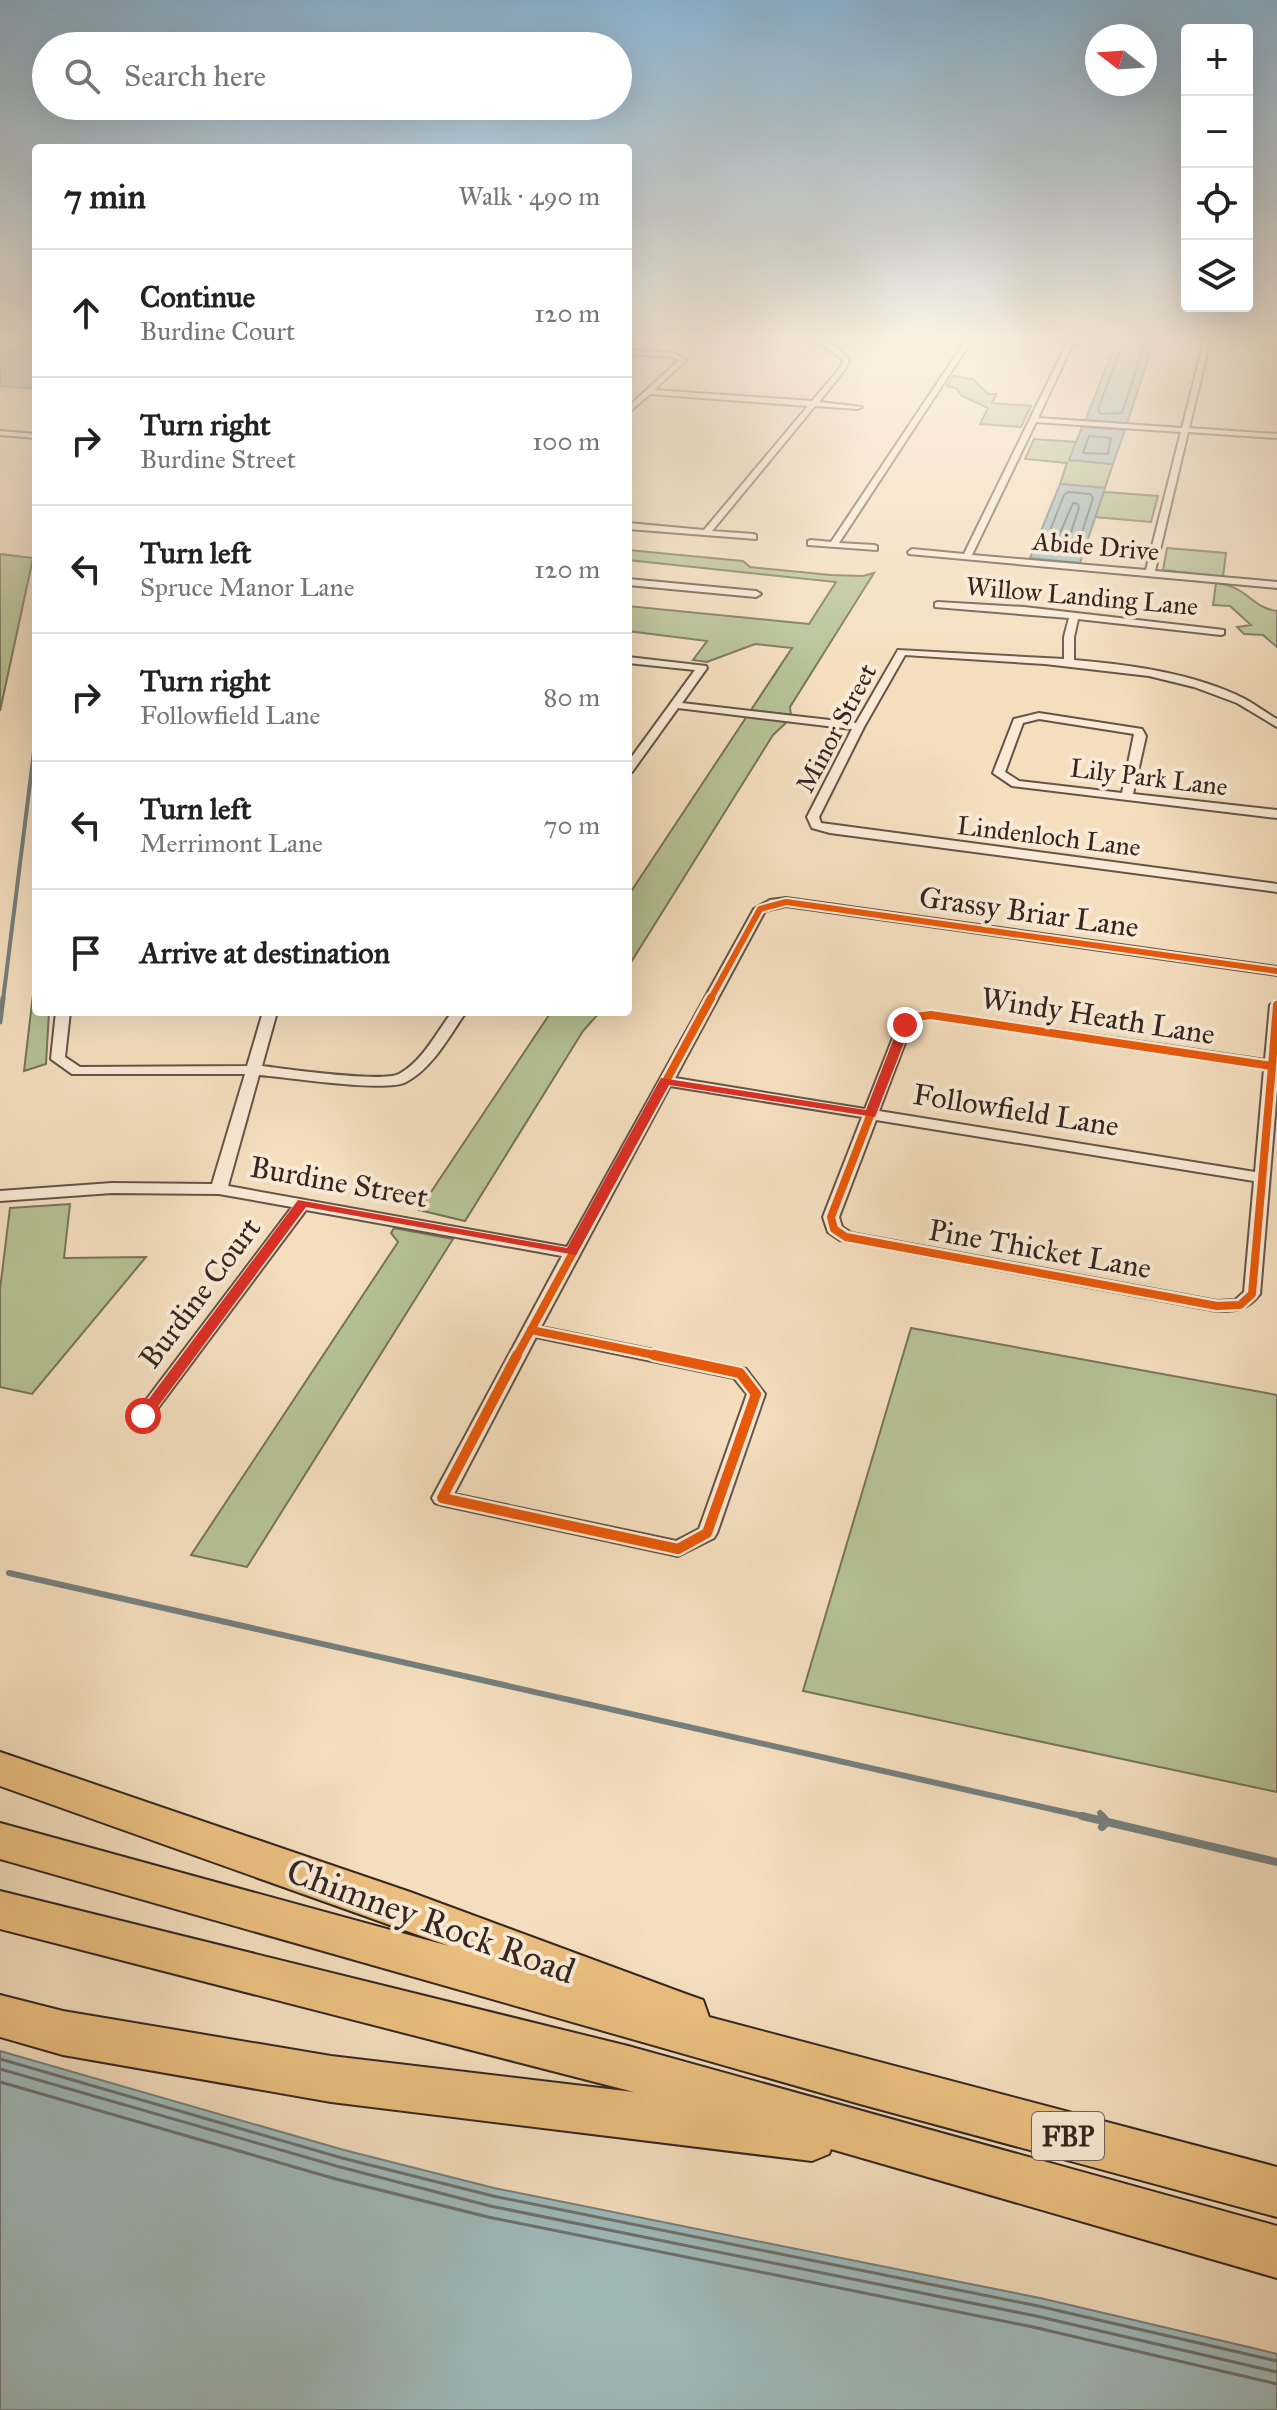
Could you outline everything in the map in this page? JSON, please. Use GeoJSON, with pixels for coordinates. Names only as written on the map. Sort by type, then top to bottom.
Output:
{"type":"FeatureCollection","features":[{"type":"Feature","properties":{"kind":"highway","name":"Chimney Rock Road"},"geometry":{"type":"LineString","coordinates":[[0,1769],[410,1911],[860,2081]]}},
{"type":"Feature","properties":{"kind":"highway"},"geometry":{"type":"LineString","coordinates":[[0,1841],[860,2081]]}},
{"type":"Feature","properties":{"kind":"highway"},"geometry":{"type":"LineString","coordinates":[[0,1910],[628,2068],[900,2148]]}},
{"type":"Feature","properties":{"kind":"highway"},"geometry":{"type":"LineString","coordinates":[[0,2016],[63,2033],[331,2079],[900,2148]]}},
{"type":"Feature","properties":{"kind":"highway","name":"FBP"},"geometry":{"type":"LineString","coordinates":[[860,2081],[1277,2192]]}},
{"type":"Feature","properties":{"kind":"highway","name":"FBP"},"geometry":{"type":"LineString","coordinates":[[900,2148],[1277,2252]]}},
{"type":"Feature","properties":{"kind":"street"},"geometry":{"type":"LineString","coordinates":[[706,533],[775,449]]}},
{"type":"Feature","properties":{"kind":"street"},"geometry":{"type":"LineString","coordinates":[[833,545],[896,449]]}},
{"type":"Feature","properties":{"kind":"street"},"geometry":{"type":"LineString","coordinates":[[967,557],[1020,449]]}},
{"type":"Feature","properties":{"kind":"street"},"geometry":{"type":"LineString","coordinates":[[1150,573],[1180,449]]}},
{"type":"Feature","properties":{"kind":"street"},"geometry":{"type":"LineString","coordinates":[[632,526],[753,537]]}},
{"type":"Feature","properties":{"kind":"street"},"geometry":{"type":"LineString","coordinates":[[811,543],[874,548]]}},
{"type":"Feature","properties":{"kind":"street","name":"Abide Drive"},"geometry":{"type":"LineString","coordinates":[[912,552],[1277,585]]}},
{"type":"Feature","properties":{"kind":"street"},"geometry":{"type":"LineString","coordinates":[[632,582],[756,594]]}},
{"type":"Feature","properties":{"kind":"street","name":"Willow Landing Lane"},"geometry":{"type":"LineString","coordinates":[[938,605],[1074,615],[1221,632]]}},
{"type":"Feature","properties":{"kind":"street"},"geometry":{"type":"LineString","coordinates":[[1074,615],[1069,637],[1069,664],[1166,675],[1210,688],[1258,708],[1277,724]]}},
{"type":"Feature","properties":{"kind":"street","name":"Minor Street"},"geometry":{"type":"LineString","coordinates":[[816,825],[813,817],[902,652],[1069,664]]}},
{"type":"Feature","properties":{"kind":"street"},"geometry":{"type":"LineString","coordinates":[[632,660],[702,668],[632,764]]}},
{"type":"Feature","properties":{"kind":"street"},"geometry":{"type":"LineString","coordinates":[[675,705],[859,727]]}},
{"type":"Feature","properties":{"kind":"street","name":"Lily Park Lane"},"geometry":{"type":"LineString","coordinates":[[1127,797],[1141,736],[1138,731],[1039,716],[1018,721],[999,773],[1016,784],[1127,797],[1277,814]]}},
{"type":"Feature","properties":{"kind":"street","name":"Lindenloch Lane"},"geometry":{"type":"LineString","coordinates":[[816,825],[1277,888]]}},
{"type":"Feature","properties":{"kind":"street","name":"Grassy Briar Lane"},"geometry":{"type":"LineString","coordinates":[[665,1081],[760,909],[774,903],[1277,971]]}},
{"type":"Feature","properties":{"kind":"street"},"geometry":{"type":"LineString","coordinates":[[1263,1178],[1276,1012]]}},
{"type":"Feature","properties":{"kind":"street","name":"Windy Heath Lane"},"geometry":{"type":"LineString","coordinates":[[870,1114],[905,1025],[915,1017],[931,1015],[1273,1066]]}},
{"type":"Feature","properties":{"kind":"street"},"geometry":{"type":"LineString","coordinates":[[63,1016],[58,1059],[77,1071],[253,1070],[374,1081],[400,1080],[418,1067],[456,1016]]}},
{"type":"Feature","properties":{"kind":"street"},"geometry":{"type":"LineString","coordinates":[[219,1189],[269,1016]]}},
{"type":"Feature","properties":{"kind":"street"},"geometry":{"type":"LineString","coordinates":[[530,1330],[740,1373],[756,1394],[707,1533],[678,1549],[442,1498],[530,1330],[571,1253],[665,1081]]}},
{"type":"Feature","properties":{"kind":"street","name":"Followfield Lane"},"geometry":{"type":"LineString","coordinates":[[665,1081],[1263,1178]]}},
{"type":"Feature","properties":{"kind":"street","name":"Pine Thicket Lane"},"geometry":{"type":"LineString","coordinates":[[870,1114],[831,1217],[834,1229],[846,1237],[1217,1306],[1240,1305],[1252,1294],[1263,1178]]}},
{"type":"Feature","properties":{"kind":"street","name":"Burdine Street"},"geometry":{"type":"LineString","coordinates":[[0,1196],[112,1188],[219,1189],[571,1253]]}},
{"type":"Feature","properties":{"kind":"street","name":"Burdine Court"},"geometry":{"type":"LineString","coordinates":[[143,1416],[303,1203]]}},
{"type":"Feature","properties":{"kind":"green space"},"geometry":{"type":"Polygon","coordinates":[[[1029,449],[1074,449],[1070,460],[1113,464],[1105,488],[1060,484],[1067,463],[1025,459],[1029,449]]]}},
{"type":"Feature","properties":{"kind":"green space"},"geometry":{"type":"Polygon","coordinates":[[[1104,492],[1158,496],[1151,522],[1095,517],[1104,492]]]}},
{"type":"Feature","properties":{"kind":"green space"},"geometry":{"type":"Polygon","coordinates":[[[1167,548],[1226,553],[1223,577],[1163,570],[1167,548]]]}},
{"type":"Feature","properties":{"kind":"green space"},"geometry":{"type":"Polygon","coordinates":[[[632,550],[743,561],[750,567],[831,575],[863,576],[874,573],[790,707],[791,715],[751,710],[792,648],[755,644],[707,662],[693,660],[707,641],[632,632],[632,606],[809,624],[836,582],[632,560],[632,550]]]}},
{"type":"Feature","properties":{"kind":"green space"},"geometry":{"type":"Polygon","coordinates":[[[0,554],[32,558],[32,563],[0,711],[0,554]]]}},
{"type":"Feature","properties":{"kind":"green space"},"geometry":{"type":"Polygon","coordinates":[[[1216,583],[1235,588],[1261,606],[1277,611],[1277,647],[1263,635],[1244,634],[1237,627],[1251,625],[1230,606],[1213,605],[1216,583]]]}},
{"type":"Feature","properties":{"kind":"green space"},"geometry":{"type":"Polygon","coordinates":[[[747,716],[788,721],[773,735],[632,961],[632,890],[747,716]]]}},
{"type":"Feature","properties":{"kind":"green space"},"geometry":{"type":"Polygon","coordinates":[[[32,1003],[32,1016],[49,1016],[46,1064],[24,1071],[32,1003]]]}},
{"type":"Feature","properties":{"kind":"green space"},"geometry":{"type":"Polygon","coordinates":[[[548,1016],[596,1016],[583,1031],[465,1221],[419,1210],[548,1016]]]}},
{"type":"Feature","properties":{"kind":"green space"},"geometry":{"type":"Polygon","coordinates":[[[70,1204],[64,1258],[146,1257],[32,1394],[0,1387],[0,1289],[10,1208],[70,1204]]]}},
{"type":"Feature","properties":{"kind":"green space"},"geometry":{"type":"Polygon","coordinates":[[[394,1228],[453,1239],[247,1567],[191,1555],[398,1242],[391,1233],[394,1228]]]}},
{"type":"Feature","properties":{"kind":"green space"},"geometry":{"type":"Polygon","coordinates":[[[911,1328],[1277,1395],[1277,1792],[803,1691],[911,1328]]]}},
{"type":"Feature","properties":{"kind":"water"},"geometry":{"type":"Polygon","coordinates":[[[1073,449],[1118,449],[1113,464],[1069,460],[1073,449]]]}},
{"type":"Feature","properties":{"kind":"water"},"geometry":{"type":"Polygon","coordinates":[[[1060,484],[1105,488],[1080,563],[1030,558],[1060,484]]]}},
{"type":"Feature","properties":{"kind":"water"},"geometry":{"type":"Polygon","coordinates":[[[0,2051],[344,2150],[494,2188],[1040,2298],[1277,2354],[1277,2410],[0,2410],[0,2051]]]}},
{"type":"Feature","properties":{"kind":"waterway"},"geometry":{"type":"LineString","coordinates":[[3,1000],[32,767]]}},
{"type":"Feature","properties":{"kind":"waterway"},"geometry":{"type":"LineString","coordinates":[[0,1022],[3,998]]}},
{"type":"Feature","properties":{"kind":"waterway"},"geometry":{"type":"LineString","coordinates":[[9,1573],[1091,1818]]}},
{"type":"Feature","properties":{"kind":"waterway"},"geometry":{"type":"LineString","coordinates":[[1100,1813],[1104,1818]]}},
{"type":"Feature","properties":{"kind":"waterway"},"geometry":{"type":"LineString","coordinates":[[1082,1816],[1107,1822]]}},
{"type":"Feature","properties":{"kind":"waterway"},"geometry":{"type":"LineString","coordinates":[[1102,1816],[1107,1822]]}},
{"type":"Feature","properties":{"kind":"waterway"},"geometry":{"type":"LineString","coordinates":[[1102,1827],[1107,1822]]}},
{"type":"Feature","properties":{"kind":"waterway"},"geometry":{"type":"LineString","coordinates":[[1107,1822],[1277,1862]]}},
{"type":"Feature","properties":{"kind":"cycle path"},"geometry":{"type":"LineString","coordinates":[[530,1330],[740,1373],[756,1394],[707,1533],[678,1549],[442,1498],[520,1350],[560,1276],[760,909],[786,902],[1277,971]]}},
{"type":"Feature","properties":{"kind":"cycle path"},"geometry":{"type":"LineString","coordinates":[[1273,1066],[931,1015],[915,1017],[905,1025],[831,1217],[834,1229],[846,1237],[1217,1306],[1240,1305],[1252,1294],[1277,1005]]}},
{"type":"Feature","properties":{"kind":"route"},"geometry":{"type":"LineString","coordinates":[[143,1416],[303,1203],[571,1253],[665,1081],[870,1114],[905,1025]]}}]}
